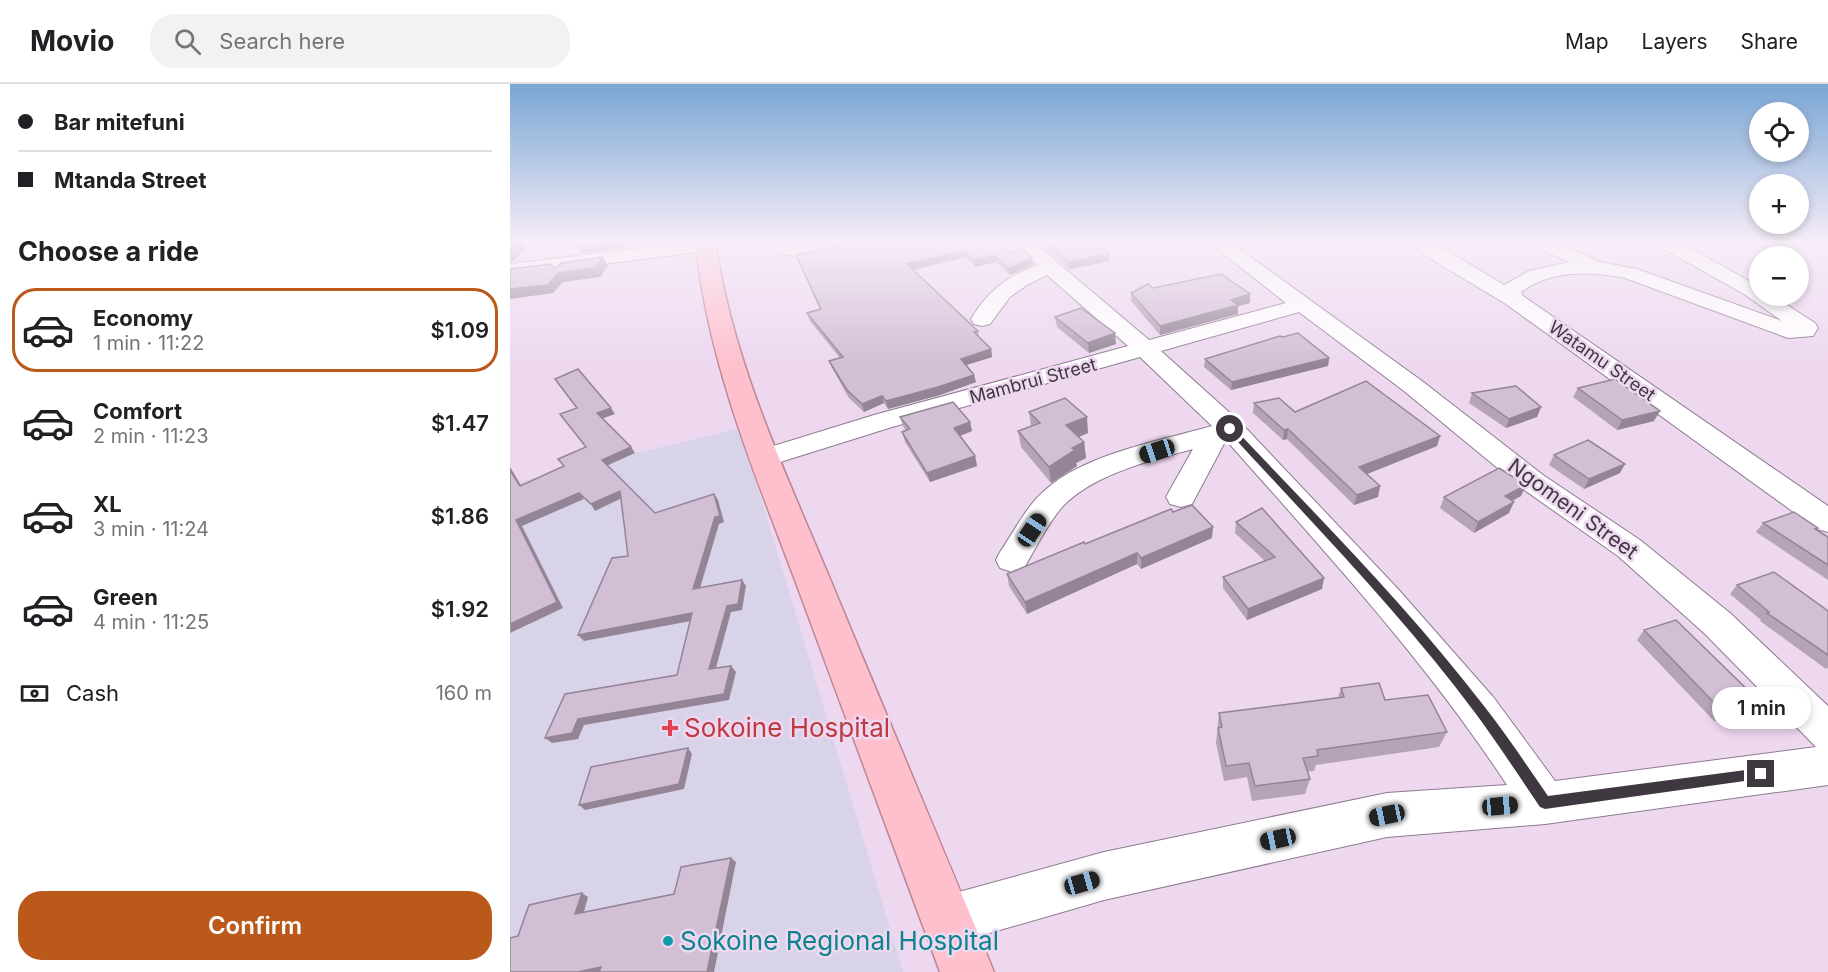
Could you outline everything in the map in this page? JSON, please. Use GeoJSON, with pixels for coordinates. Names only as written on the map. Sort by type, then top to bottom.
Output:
{"type":"FeatureCollection","features":[{"type":"Feature","properties":{"kind":"highway"},"geometry":{"type":"LineString","coordinates":[[711,281],[719,321],[764,458],[967,972]]}},
{"type":"Feature","properties":{"kind":"street"},"geometry":{"type":"LineString","coordinates":[[982,319],[998,295],[1019,281]]}},
{"type":"Feature","properties":{"kind":"street"},"geometry":{"type":"LineString","coordinates":[[1068,281],[1146,350],[1386,598],[1480,710],[1545,803]]}},
{"type":"Feature","properties":{"kind":"street","name":"Ngomeni Street"},"geometry":{"type":"LineString","coordinates":[[1270,281],[1413,386],[1533,482],[1629,548],[1724,630],[1828,733]]}},
{"type":"Feature","properties":{"kind":"street","name":"Watamu Street"},"geometry":{"type":"LineString","coordinates":[[1484,281],[1514,299],[1828,521]]}},
{"type":"Feature","properties":{"kind":"street"},"geometry":{"type":"LineString","coordinates":[[1514,299],[1510,290],[1525,281]]}},
{"type":"Feature","properties":{"kind":"street"},"geometry":{"type":"LineString","coordinates":[[1653,281],[1788,331],[1805,331],[1807,328],[1737,281]]}},
{"type":"Feature","properties":{"kind":"street","name":"Mambrui Street"},"geometry":{"type":"LineString","coordinates":[[764,458],[883,421],[1302,305]]}},
{"type":"Feature","properties":{"kind":"street"},"geometry":{"type":"LineString","coordinates":[[1181,497],[1223,431]]}},
{"type":"Feature","properties":{"kind":"street"},"geometry":{"type":"LineString","coordinates":[[1012,560],[1052,500],[1069,486],[1129,460],[1223,431]]}},
{"type":"Feature","properties":{"kind":"street"},"geometry":{"type":"LineString","coordinates":[[948,920],[1104,876],[1387,815],[1545,803],[1828,765]]}},
{"type":"Feature","properties":{"kind":"shaded area","name":"Sokoine Hospital"},"geometry":{"type":"Polygon","coordinates":[[[740,428],[903,972],[510,972],[510,484],[740,428]]]}},
{"type":"Feature","properties":{"kind":"building"},"geometry":{"type":"Polygon","coordinates":[[[510,281],[551,281],[548,285],[510,289],[510,281]]]}},
{"type":"Feature","properties":{"kind":"building"},"geometry":{"type":"Polygon","coordinates":[[[808,281],[925,281],[978,331],[974,332],[991,349],[961,359],[974,375],[886,401],[882,396],[862,404],[847,390],[829,361],[843,357],[807,313],[821,309],[808,281]]]}},
{"type":"Feature","properties":{"kind":"building"},"geometry":{"type":"Polygon","coordinates":[[[1185,281],[1232,281],[1250,294],[1231,300],[1238,305],[1160,326],[1131,293],[1148,284],[1153,288],[1185,281]]]}},
{"type":"Feature","properties":{"kind":"building"},"geometry":{"type":"Polygon","coordinates":[[[1081,308],[1115,333],[1088,343],[1055,317],[1081,308]]]}},
{"type":"Feature","properties":{"kind":"building"},"geometry":{"type":"Polygon","coordinates":[[[1298,333],[1329,358],[1232,382],[1205,359],[1280,336],[1298,333]]]}},
{"type":"Feature","properties":{"kind":"building"},"geometry":{"type":"Polygon","coordinates":[[[578,369],[611,408],[597,413],[631,447],[602,460],[655,513],[714,494],[720,516],[715,517],[693,589],[742,580],[738,604],[727,606],[709,669],[731,666],[724,694],[578,719],[572,733],[545,738],[565,694],[677,675],[692,613],[578,635],[612,558],[628,556],[620,491],[591,504],[579,493],[516,520],[557,602],[510,624],[510,470],[520,486],[564,466],[558,459],[586,447],[560,414],[577,408],[555,379],[578,369]]]}},
{"type":"Feature","properties":{"kind":"building"},"geometry":{"type":"Polygon","coordinates":[[[1615,379],[1660,411],[1622,420],[1578,388],[1615,379]]]}},
{"type":"Feature","properties":{"kind":"building"},"geometry":{"type":"Polygon","coordinates":[[[1366,381],[1440,436],[1359,467],[1380,486],[1357,495],[1288,429],[1284,430],[1254,403],[1279,398],[1295,412],[1366,381]]]}},
{"type":"Feature","properties":{"kind":"building"},"geometry":{"type":"Polygon","coordinates":[[[1516,386],[1541,407],[1509,419],[1472,393],[1516,386]]]}},
{"type":"Feature","properties":{"kind":"building"},"geometry":{"type":"Polygon","coordinates":[[[1065,398],[1087,417],[1066,425],[1084,442],[1072,448],[1075,450],[1049,467],[1018,431],[1040,423],[1029,412],[1065,398]]]}},
{"type":"Feature","properties":{"kind":"building"},"geometry":{"type":"Polygon","coordinates":[[[953,402],[970,422],[954,428],[975,456],[927,473],[902,432],[910,429],[900,417],[953,402]]]}},
{"type":"Feature","properties":{"kind":"building"},"geometry":{"type":"Polygon","coordinates":[[[1588,440],[1625,464],[1589,479],[1554,455],[1588,440]]]}},
{"type":"Feature","properties":{"kind":"building"},"geometry":{"type":"Polygon","coordinates":[[[1499,468],[1526,485],[1505,496],[1514,502],[1478,522],[1444,497],[1499,468]]]}},
{"type":"Feature","properties":{"kind":"building"},"geometry":{"type":"Polygon","coordinates":[[[1192,505],[1213,527],[1141,558],[1137,553],[1025,602],[1007,574],[1171,509],[1173,512],[1192,505]]]}},
{"type":"Feature","properties":{"kind":"building"},"geometry":{"type":"Polygon","coordinates":[[[1262,508],[1324,578],[1248,609],[1223,577],[1275,557],[1236,522],[1262,508]]]}},
{"type":"Feature","properties":{"kind":"building"},"geometry":{"type":"Polygon","coordinates":[[[1794,512],[1828,537],[1828,565],[1763,523],[1794,512]]]}},
{"type":"Feature","properties":{"kind":"building"},"geometry":{"type":"Polygon","coordinates":[[[1774,572],[1828,611],[1828,655],[1767,613],[1769,612],[1737,585],[1774,572]]]}},
{"type":"Feature","properties":{"kind":"building"},"geometry":{"type":"Polygon","coordinates":[[[1676,620],[1759,701],[1723,712],[1644,630],[1676,620]]]}},
{"type":"Feature","properties":{"kind":"building"},"geometry":{"type":"Polygon","coordinates":[[[1379,683],[1385,700],[1428,695],[1447,732],[1317,750],[1318,756],[1303,758],[1310,779],[1255,786],[1249,763],[1226,766],[1218,728],[1222,727],[1219,713],[1344,697],[1341,688],[1379,683]]]}},
{"type":"Feature","properties":{"kind":"building"},"geometry":{"type":"Polygon","coordinates":[[[688,748],[679,784],[579,805],[591,767],[688,748]]]}},
{"type":"Feature","properties":{"kind":"building"},"geometry":{"type":"Polygon","coordinates":[[[731,858],[707,972],[599,972],[601,967],[578,972],[510,972],[510,938],[518,936],[529,905],[582,893],[575,914],[674,894],[681,867],[731,858]]]}},
{"type":"Feature","properties":{"kind":"place","name":"Sokoine Hospital"},"geometry":{"type":"Point","coordinates":[670,728]}},
{"type":"Feature","properties":{"kind":"place","name":"Sokoine Regional Hospital"},"geometry":{"type":"Point","coordinates":[668,941]}},
{"type":"Feature","properties":{"kind":"route"},"geometry":{"type":"LineString","coordinates":[[1230,429],[1439,659],[1480,710],[1545,803],[1761,774]]}}]}
